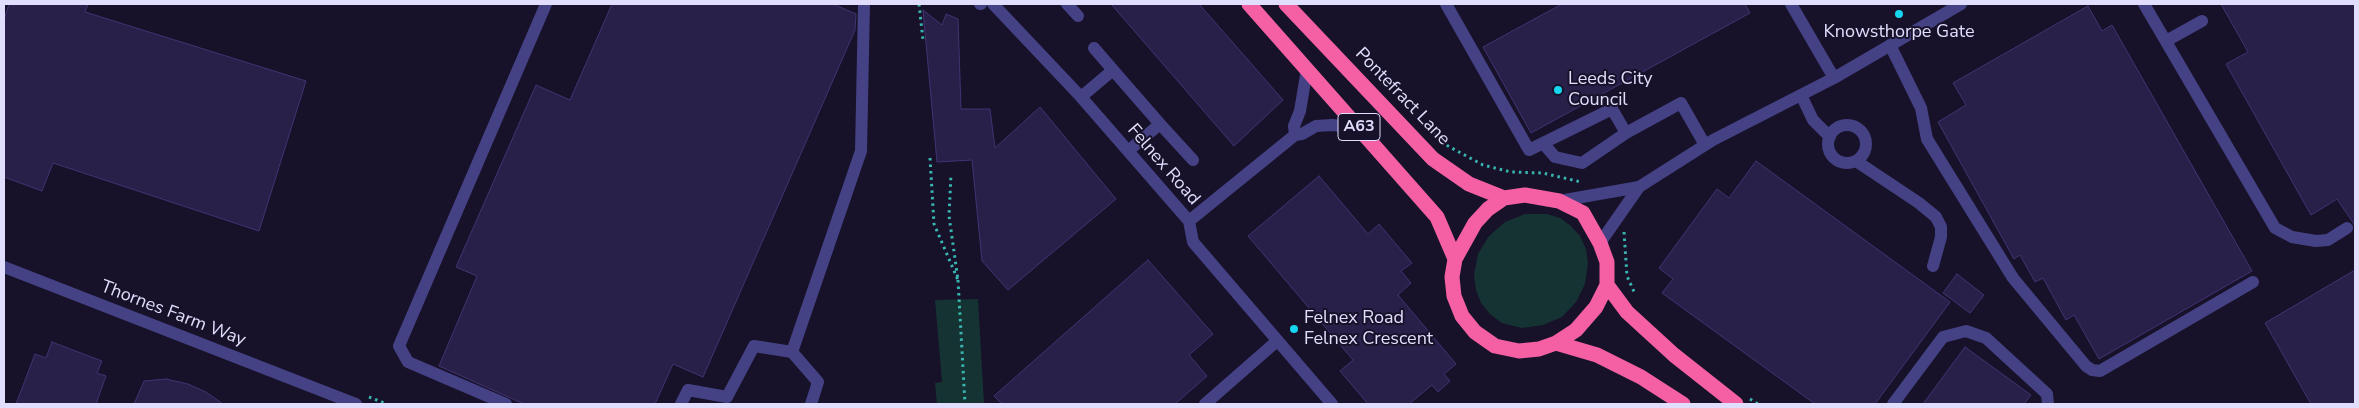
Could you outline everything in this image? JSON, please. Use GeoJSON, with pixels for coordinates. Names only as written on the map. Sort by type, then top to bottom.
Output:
{"type":"FeatureCollection","features":[{"type":"Feature","properties":{"kind":"highway","name":"A63"},"geometry":{"type":"LineString","coordinates":[[1249,4],[1437,217],[1455,259]]}},
{"type":"Feature","properties":{"kind":"highway","name":"Pontefract Lane"},"geometry":{"type":"LineString","coordinates":[[1286,4],[1434,159],[1469,184],[1504,198]]}},
{"type":"Feature","properties":{"kind":"highway","name":"A63"},"geometry":{"type":"LineString","coordinates":[[1525,195],[1559,201],[1583,213],[1600,243],[1607,262],[1607,285],[1596,307],[1576,330],[1556,343],[1539,349],[1518,351],[1495,346],[1475,332],[1462,316],[1454,296],[1452,278],[1455,259],[1475,223],[1488,209],[1504,198],[1525,195]]}},
{"type":"Feature","properties":{"kind":"highway"},"geometry":{"type":"LineString","coordinates":[[1607,285],[1627,312],[1674,355],[1736,404]]}},
{"type":"Feature","properties":{"kind":"highway"},"geometry":{"type":"LineString","coordinates":[[1556,343],[1597,355],[1640,377],[1683,404]]}},
{"type":"Feature","properties":{"kind":"street"},"geometry":{"type":"LineString","coordinates":[[506,404],[408,362],[398,346],[546,4]]}},
{"type":"Feature","properties":{"kind":"street"},"geometry":{"type":"LineString","coordinates":[[792,352],[861,151],[864,4]]}},
{"type":"Feature","properties":{"kind":"street","name":"Felnex Road"},"geometry":{"type":"LineString","coordinates":[[993,4],[1081,97],[1189,220],[1193,242],[1332,404]]}},
{"type":"Feature","properties":{"kind":"street"},"geometry":{"type":"LineString","coordinates":[[1067,4],[1078,16]]}},
{"type":"Feature","properties":{"kind":"street"},"geometry":{"type":"LineString","coordinates":[[1446,4],[1529,150],[1612,109],[1626,134]]}},
{"type":"Feature","properties":{"kind":"street"},"geometry":{"type":"LineString","coordinates":[[1791,4],[1834,78]]}},
{"type":"Feature","properties":{"kind":"street"},"geometry":{"type":"LineString","coordinates":[[1559,201],[1638,187],[1705,146],[1834,78],[1960,4]]}},
{"type":"Feature","properties":{"kind":"street"},"geometry":{"type":"LineString","coordinates":[[2144,4],[2274,228],[2292,237],[2316,241],[2328,240],[2347,228]]}},
{"type":"Feature","properties":{"kind":"street"},"geometry":{"type":"LineString","coordinates":[[2166,41],[2202,21]]}},
{"type":"Feature","properties":{"kind":"street"},"geometry":{"type":"LineString","coordinates":[[1890,45],[1921,108],[1927,139],[2013,278],[2086,366],[2092,370],[2100,371],[2253,282]]}},
{"type":"Feature","properties":{"kind":"street"},"geometry":{"type":"LineString","coordinates":[[1094,48],[1193,160]]}},
{"type":"Feature","properties":{"kind":"street"},"geometry":{"type":"LineString","coordinates":[[1295,135],[1294,126],[1300,111],[1307,69]]}},
{"type":"Feature","properties":{"kind":"street"},"geometry":{"type":"LineString","coordinates":[[1081,97],[1113,70]]}},
{"type":"Feature","properties":{"kind":"street"},"geometry":{"type":"LineString","coordinates":[[1801,95],[1813,120],[1830,137]]}},
{"type":"Feature","properties":{"kind":"street"},"geometry":{"type":"LineString","coordinates":[[1543,143],[1555,157],[1582,162],[1626,134],[1681,103],[1705,146]]}},
{"type":"Feature","properties":{"kind":"street"},"geometry":{"type":"LineString","coordinates":[[1128,151],[1160,124]]}},
{"type":"Feature","properties":{"kind":"street"},"geometry":{"type":"LineString","coordinates":[[1856,161],[1864,153],[1866,141],[1860,130],[1856,127],[1844,125],[1833,132],[1830,137],[1828,143],[1833,156],[1843,162],[1856,161],[1920,203],[1936,217],[1941,227],[1941,237],[1933,266]]}},
{"type":"Feature","properties":{"kind":"street"},"geometry":{"type":"LineString","coordinates":[[1189,220],[1295,135],[1302,134],[1316,126],[1360,128]]}},
{"type":"Feature","properties":{"kind":"street"},"geometry":{"type":"LineString","coordinates":[[1600,243],[1638,187]]}},
{"type":"Feature","properties":{"kind":"street","name":"Thornes Farm Way"},"geometry":{"type":"LineString","coordinates":[[4,269],[328,399],[356,404]]}},
{"type":"Feature","properties":{"kind":"street"},"geometry":{"type":"LineString","coordinates":[[1893,404],[1943,337],[1966,331],[1986,338],[2047,394],[2048,404]]}},
{"type":"Feature","properties":{"kind":"street"},"geometry":{"type":"LineString","coordinates":[[1205,404],[1278,341]]}},
{"type":"Feature","properties":{"kind":"street"},"geometry":{"type":"LineString","coordinates":[[681,404],[688,390],[727,397],[754,346],[792,352],[818,382],[812,404]]}},
{"type":"Feature","properties":{"kind":"path"},"geometry":{"type":"LineString","coordinates":[[919,4],[923,40]]}},
{"type":"Feature","properties":{"kind":"path"},"geometry":{"type":"LineString","coordinates":[[930,158],[934,224],[958,280]]}},
{"type":"Feature","properties":{"kind":"path"},"geometry":{"type":"LineString","coordinates":[[951,174],[949,216],[958,280],[965,404]]}},
{"type":"Feature","properties":{"kind":"green space"},"geometry":{"type":"Polygon","coordinates":[[[1525,214],[1547,214],[1560,218],[1571,226],[1580,236],[1586,249],[1588,263],[1585,284],[1576,302],[1562,317],[1543,325],[1522,328],[1502,323],[1490,314],[1481,303],[1476,290],[1474,275],[1478,254],[1489,236],[1505,222],[1525,214]]]}},
{"type":"Feature","properties":{"kind":"green space"},"geometry":{"type":"Polygon","coordinates":[[[978,299],[984,404],[937,404],[935,383],[942,382],[935,300],[978,299]]]}},
{"type":"Feature","properties":{"kind":"building"},"geometry":{"type":"Polygon","coordinates":[[[9,4],[88,4],[85,12],[306,81],[259,231],[53,163],[42,191],[4,177],[4,20],[9,4]]]}},
{"type":"Feature","properties":{"kind":"building"},"geometry":{"type":"Polygon","coordinates":[[[612,4],[833,4],[856,14],[855,30],[703,377],[673,364],[655,404],[524,404],[439,366],[477,276],[456,267],[536,85],[570,100],[612,4]]]}},
{"type":"Feature","properties":{"kind":"building"},"geometry":{"type":"Polygon","coordinates":[[[1111,4],[1199,4],[1283,100],[1234,146],[1111,4]]]}},
{"type":"Feature","properties":{"kind":"building","name":"Leeds City Council"},"geometry":{"type":"Polygon","coordinates":[[[1562,4],[1745,4],[1750,13],[1531,133],[1483,47],[1562,4]]]}},
{"type":"Feature","properties":{"kind":"building"},"geometry":{"type":"Polygon","coordinates":[[[2221,4],[2355,4],[2355,230],[2354,224],[2337,199],[2311,215],[2226,64],[2248,52],[2221,4]]]}},
{"type":"Feature","properties":{"kind":"building"},"geometry":{"type":"Polygon","coordinates":[[[2088,6],[2102,31],[2112,25],[2252,271],[2099,359],[2074,315],[2066,320],[2043,278],[2035,282],[2020,255],[2014,259],[1938,122],[1966,105],[1953,83],[2088,6]]]}},
{"type":"Feature","properties":{"kind":"building"},"geometry":{"type":"Polygon","coordinates":[[[923,10],[942,25],[946,14],[958,19],[961,109],[990,109],[995,148],[1040,107],[1116,199],[1008,290],[982,261],[972,160],[937,162],[923,10]]]}},
{"type":"Feature","properties":{"kind":"building"},"geometry":{"type":"Polygon","coordinates":[[[1756,161],[1950,302],[1875,404],[1815,404],[1662,293],[1673,279],[1659,268],[1717,189],[1729,198],[1756,161]]]}},
{"type":"Feature","properties":{"kind":"building"},"geometry":{"type":"Polygon","coordinates":[[[1319,176],[1368,234],[1379,224],[1412,263],[1401,271],[1411,283],[1398,295],[1456,364],[1444,374],[1450,381],[1438,392],[1432,385],[1409,404],[1368,404],[1340,371],[1353,360],[1248,236],[1319,176]]]}},
{"type":"Feature","properties":{"kind":"building"},"geometry":{"type":"Polygon","coordinates":[[[1148,260],[1213,334],[1189,355],[1207,376],[1175,404],[1002,404],[994,396],[1148,260]]]}},
{"type":"Feature","properties":{"kind":"building"},"geometry":{"type":"Polygon","coordinates":[[[2355,270],[2355,404],[2311,404],[2265,323],[2355,270]]]}},
{"type":"Feature","properties":{"kind":"building"},"geometry":{"type":"Polygon","coordinates":[[[1957,274],[1984,295],[1970,313],[1943,293],[1957,274]]]}},
{"type":"Feature","properties":{"kind":"building"},"geometry":{"type":"Polygon","coordinates":[[[52,342],[102,361],[97,373],[106,376],[96,404],[16,404],[35,354],[46,358],[52,342]]]}},
{"type":"Feature","properties":{"kind":"building"},"geometry":{"type":"Polygon","coordinates":[[[1965,347],[2031,395],[2024,404],[1923,404],[1965,347]]]}},
{"type":"Feature","properties":{"kind":"building"},"geometry":{"type":"Polygon","coordinates":[[[166,379],[188,384],[206,392],[223,404],[134,404],[144,381],[166,379]]]}},
{"type":"Feature","properties":{"kind":"place","name":"Knowsthorpe Gate"},"geometry":{"type":"Point","coordinates":[1899,14]}},
{"type":"Feature","properties":{"kind":"place","name":"Leeds City Council"},"geometry":{"type":"Point","coordinates":[1558,90]}},
{"type":"Feature","properties":{"kind":"place","name":"Felnex Road Felnex Crescent"},"geometry":{"type":"Point","coordinates":[1294,329]}}]}
